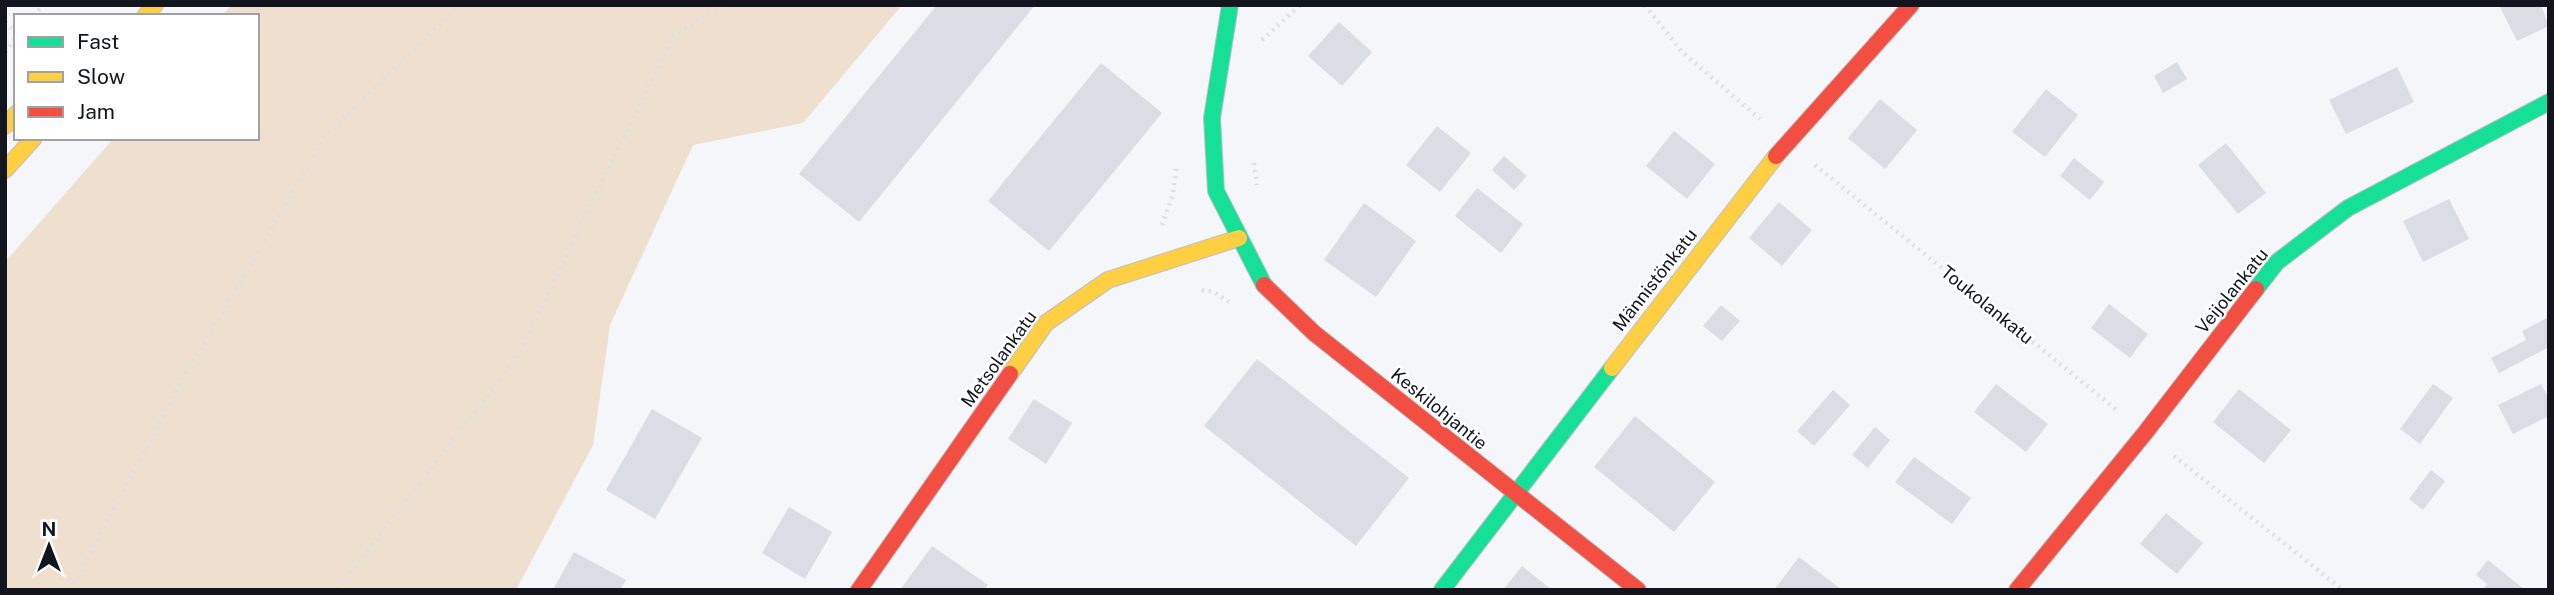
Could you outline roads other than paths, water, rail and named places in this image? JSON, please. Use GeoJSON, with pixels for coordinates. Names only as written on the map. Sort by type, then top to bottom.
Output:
{"type":"FeatureCollection","features":[{"type":"Feature","properties":{"kind":"main road","name":"Keskilohjantie"},"geometry":{"type":"LineString","coordinates":[[1230,5],[1212,118],[1216,191],[1263,284],[1314,333],[1638,590]]}},
{"type":"Feature","properties":{"kind":"main road","name":"Männistönkatu"},"geometry":{"type":"LineString","coordinates":[[1442,590],[1786,142],[1910,5]]}},
{"type":"Feature","properties":{"kind":"main road","name":"Veijolankatu"},"geometry":{"type":"LineString","coordinates":[[2017,590],[2145,433],[2277,262],[2348,208],[2549,102]]}},
{"type":"Feature","properties":{"kind":"main road"},"geometry":{"type":"LineString","coordinates":[[5,170],[32,140]]}},
{"type":"Feature","properties":{"kind":"main road","name":"Metsolankatu"},"geometry":{"type":"LineString","coordinates":[[859,590],[1045,323],[1108,280],[1238,238]]}}]}
